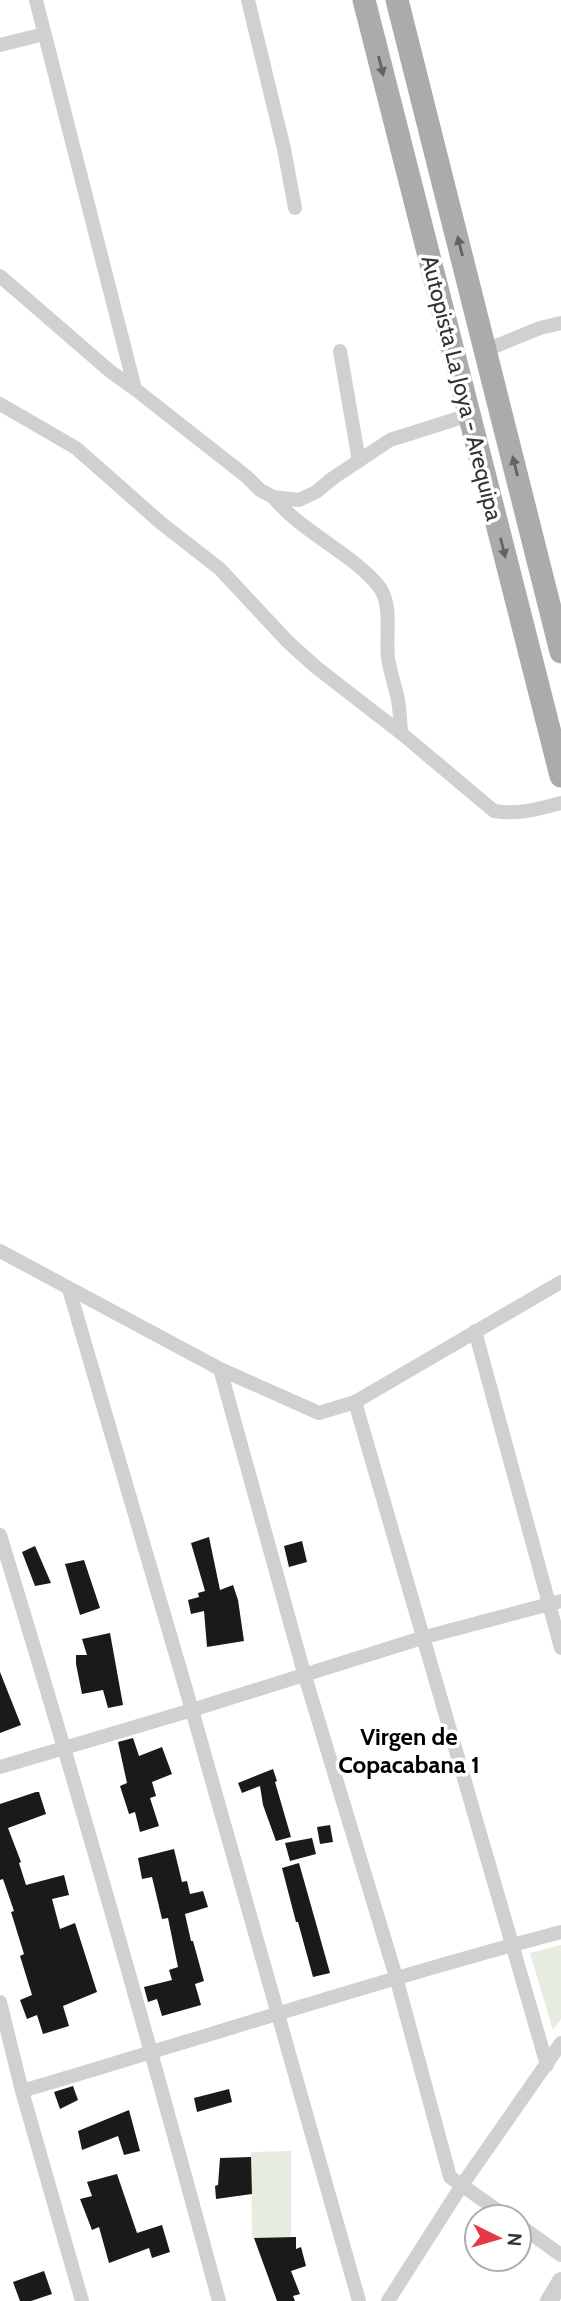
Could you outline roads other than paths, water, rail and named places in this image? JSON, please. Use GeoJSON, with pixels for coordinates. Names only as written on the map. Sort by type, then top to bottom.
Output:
{"type":"FeatureCollection","features":[{"type":"Feature","properties":{"kind":"main road","name":"Autopista La Joya - Arequipa"},"geometry":{"type":"LineString","coordinates":[[364,0],[561,776]]}},
{"type":"Feature","properties":{"kind":"main road","name":"Autopista La Joya - Arequipa"},"geometry":{"type":"LineString","coordinates":[[397,0],[561,652]]}},
{"type":"Feature","properties":{"kind":"street"},"geometry":{"type":"LineString","coordinates":[[36,0],[135,389]]}},
{"type":"Feature","properties":{"kind":"street"},"geometry":{"type":"LineString","coordinates":[[248,0],[284,149],[295,208]]}},
{"type":"Feature","properties":{"kind":"street"},"geometry":{"type":"LineString","coordinates":[[0,45],[44,34]]}},
{"type":"Feature","properties":{"kind":"street"},"geometry":{"type":"LineString","coordinates":[[0,276],[135,389],[273,498],[288,515],[353,562],[379,586],[388,616],[388,657],[398,696],[401,733]]}},
{"type":"Feature","properties":{"kind":"street"},"geometry":{"type":"LineString","coordinates":[[486,350],[540,328],[561,323]]}},
{"type":"Feature","properties":{"kind":"street"},"geometry":{"type":"LineString","coordinates":[[340,351],[359,461]]}},
{"type":"Feature","properties":{"kind":"street"},"geometry":{"type":"LineString","coordinates":[[0,404],[76,448],[161,523],[220,569],[288,642],[317,668],[401,733],[478,800],[494,811],[508,813],[531,812],[561,803]]}},
{"type":"Feature","properties":{"kind":"street"},"geometry":{"type":"LineString","coordinates":[[273,498],[293,500],[307,497],[390,440],[469,415]]}},
{"type":"Feature","properties":{"kind":"street"},"geometry":{"type":"LineString","coordinates":[[0,1251],[219,1369],[319,1413],[355,1402],[561,1282]]}},
{"type":"Feature","properties":{"kind":"street"},"geometry":{"type":"LineString","coordinates":[[69,1289],[192,1710],[359,2301]]}},
{"type":"Feature","properties":{"kind":"street"},"geometry":{"type":"LineString","coordinates":[[475,1331],[555,1602],[561,1647]]}},
{"type":"Feature","properties":{"kind":"street"},"geometry":{"type":"LineString","coordinates":[[219,1369],[304,1673],[396,1977],[450,2178],[487,2203]]}},
{"type":"Feature","properties":{"kind":"street"},"geometry":{"type":"LineString","coordinates":[[355,1402],[547,2065]]}},
{"type":"Feature","properties":{"kind":"street"},"geometry":{"type":"LineString","coordinates":[[0,1535],[65,1748],[219,2301]]}},
{"type":"Feature","properties":{"kind":"street"},"geometry":{"type":"LineString","coordinates":[[0,1767],[425,1637],[555,1602]]}},
{"type":"Feature","properties":{"kind":"street"},"geometry":{"type":"LineString","coordinates":[[22,2091],[396,1977],[561,1932]]}},
{"type":"Feature","properties":{"kind":"street"},"geometry":{"type":"LineString","coordinates":[[0,2002],[22,2091],[82,2301]]}},
{"type":"Feature","properties":{"kind":"street"},"geometry":{"type":"LineString","coordinates":[[388,2301],[462,2185],[561,2043]]}},
{"type":"Feature","properties":{"kind":"street"},"geometry":{"type":"LineString","coordinates":[[533,2235],[561,2255]]}},
{"type":"Feature","properties":{"kind":"street"},"geometry":{"type":"LineString","coordinates":[[549,2301],[561,2281]]}},
{"type":"Feature","properties":{"kind":"district","name":"Virgen de Copacabana 1"},"geometry":{"type":"Point","coordinates":[409,1750]}}]}
